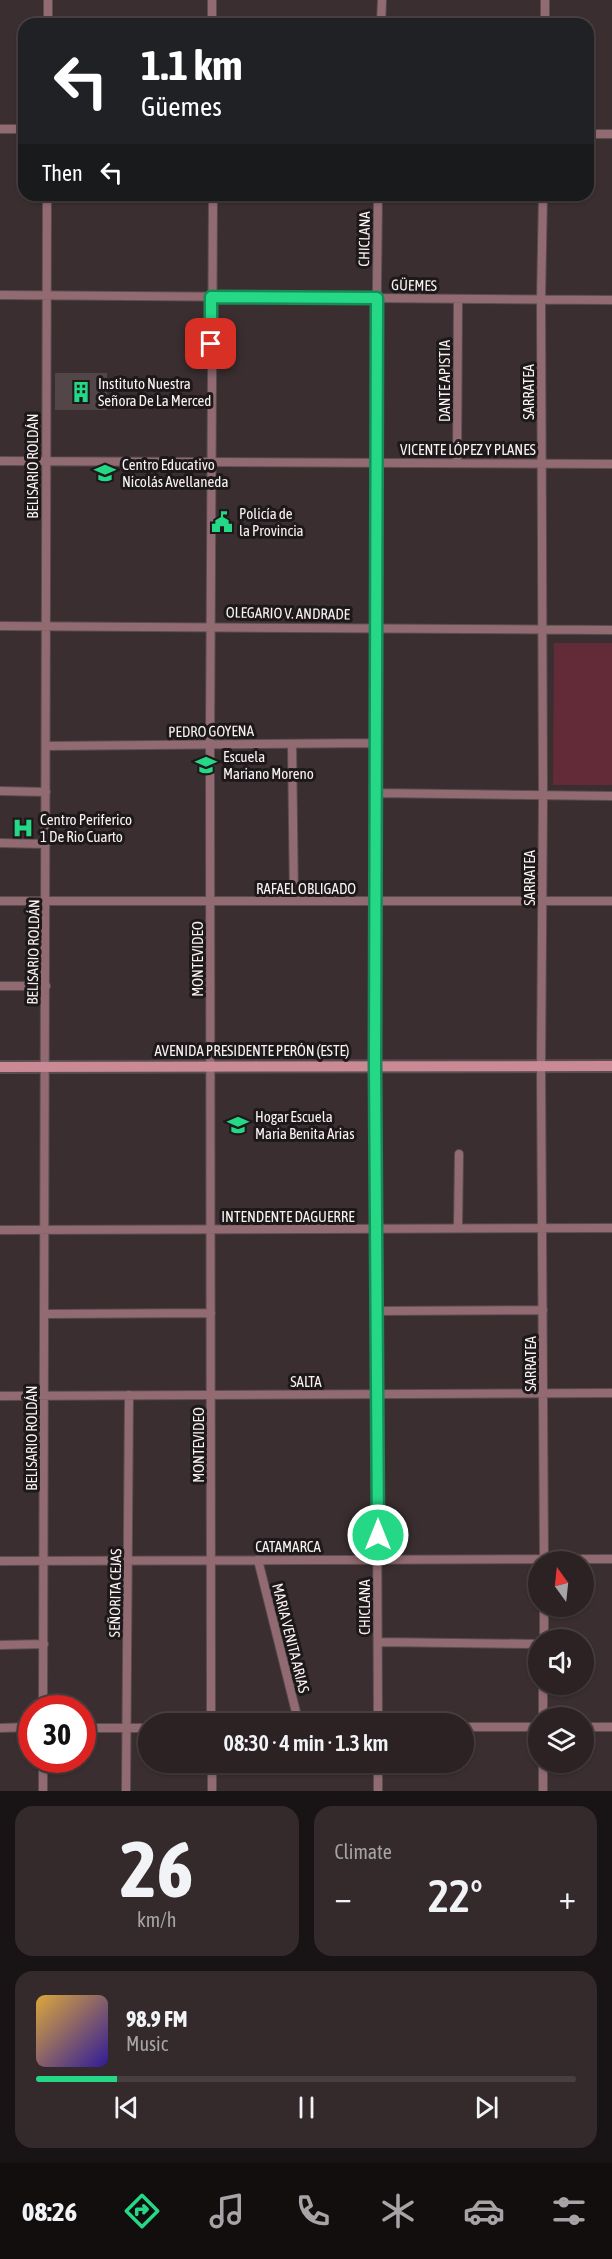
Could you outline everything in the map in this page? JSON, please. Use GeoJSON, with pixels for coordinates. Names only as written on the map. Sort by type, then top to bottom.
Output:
{"type":"FeatureCollection","features":[{"type":"Feature","properties":{"kind":"main road","name":"AVENIDA PRESIDENTE PERÓN (ESTE)"},"geometry":{"type":"LineString","coordinates":[[0,1067],[612,1066]]}},
{"type":"Feature","properties":{"kind":"street"},"geometry":{"type":"LineString","coordinates":[[48,0],[48,18]]}},
{"type":"Feature","properties":{"kind":"street"},"geometry":{"type":"LineString","coordinates":[[212,0],[212,18]]}},
{"type":"Feature","properties":{"kind":"street"},"geometry":{"type":"LineString","coordinates":[[381,18],[382,0]]}},
{"type":"Feature","properties":{"kind":"street"},"geometry":{"type":"LineString","coordinates":[[545,0],[545,18]]}},
{"type":"Feature","properties":{"kind":"street"},"geometry":{"type":"LineString","coordinates":[[0,129],[18,129]]}},
{"type":"Feature","properties":{"kind":"street"},"geometry":{"type":"LineString","coordinates":[[594,134],[612,134]]}},
{"type":"Feature","properties":{"kind":"street","name":"BELISARIO ROLDÁN"},"geometry":{"type":"LineString","coordinates":[[43,1695],[47,901],[45,626],[47,201]]}},
{"type":"Feature","properties":{"kind":"street","name":"MONTEVIDEO"},"geometry":{"type":"LineString","coordinates":[[211,1713],[210,626],[213,201]]}},
{"type":"Feature","properties":{"kind":"street","name":"CHICLANA"},"geometry":{"type":"LineString","coordinates":[[378,201],[375,462],[375,1065],[378,1713]]}},
{"type":"Feature","properties":{"kind":"street","name":"SARRATEA"},"geometry":{"type":"LineString","coordinates":[[543,201],[540,300],[544,1551]]}},
{"type":"Feature","properties":{"kind":"street","name":"GÜEMES"},"geometry":{"type":"LineString","coordinates":[[0,295],[612,300]]}},
{"type":"Feature","properties":{"kind":"street","name":"DANTE APISTIA"},"geometry":{"type":"LineString","coordinates":[[457,463],[458,299]]}},
{"type":"Feature","properties":{"kind":"street","name":"VICENTE LÓPEZ Y PLANES"},"geometry":{"type":"LineString","coordinates":[[0,460],[612,464]]}},
{"type":"Feature","properties":{"kind":"street","name":"OLEGARIO V. ANDRADE"},"geometry":{"type":"LineString","coordinates":[[0,626],[612,630]]}},
{"type":"Feature","properties":{"kind":"street","name":"PEDRO GOYENA"},"geometry":{"type":"LineString","coordinates":[[46,746],[375,743]]}},
{"type":"Feature","properties":{"kind":"street"},"geometry":{"type":"LineString","coordinates":[[292,744],[294,901]]}},
{"type":"Feature","properties":{"kind":"street"},"geometry":{"type":"LineString","coordinates":[[0,791],[46,792]]}},
{"type":"Feature","properties":{"kind":"street"},"geometry":{"type":"LineString","coordinates":[[375,793],[612,796]]}},
{"type":"Feature","properties":{"kind":"street"},"geometry":{"type":"LineString","coordinates":[[0,843],[46,844]]}},
{"type":"Feature","properties":{"kind":"street","name":"RAFAEL OBLIGADO"},"geometry":{"type":"LineString","coordinates":[[0,901],[612,901]]}},
{"type":"Feature","properties":{"kind":"street"},"geometry":{"type":"LineString","coordinates":[[0,986],[46,986]]}},
{"type":"Feature","properties":{"kind":"street"},"geometry":{"type":"LineString","coordinates":[[458,1228],[459,1154]]}},
{"type":"Feature","properties":{"kind":"street","name":"INTENDENTE DAGUERRE"},"geometry":{"type":"LineString","coordinates":[[0,1230],[612,1228]]}},
{"type":"Feature","properties":{"kind":"street"},"geometry":{"type":"LineString","coordinates":[[376,1311],[543,1310]]}},
{"type":"Feature","properties":{"kind":"street"},"geometry":{"type":"LineString","coordinates":[[45,1314],[211,1312]]}},
{"type":"Feature","properties":{"kind":"street","name":"SALTA"},"geometry":{"type":"LineString","coordinates":[[0,1396],[612,1393]]}},
{"type":"Feature","properties":{"kind":"street","name":"SEÑORITA CEJAS"},"geometry":{"type":"LineString","coordinates":[[126,1791],[129,1395]]}},
{"type":"Feature","properties":{"kind":"street","name":"CATAMARCA"},"geometry":{"type":"LineString","coordinates":[[594,1559],[612,1559]]}},
{"type":"Feature","properties":{"kind":"street","name":"MARIA VENITA ARIAS"},"geometry":{"type":"LineString","coordinates":[[258,1560],[296,1713]]}},
{"type":"Feature","properties":{"kind":"street","name":"CATAMARCA"},"geometry":{"type":"LineString","coordinates":[[0,1561],[528,1560]]}},
{"type":"Feature","properties":{"kind":"street"},"geometry":{"type":"LineString","coordinates":[[378,1642],[528,1644]]}},
{"type":"Feature","properties":{"kind":"street"},"geometry":{"type":"LineString","coordinates":[[0,1645],[44,1644]]}},
{"type":"Feature","properties":{"kind":"street"},"geometry":{"type":"LineString","coordinates":[[0,1728],[18,1727]]}},
{"type":"Feature","properties":{"kind":"street"},"geometry":{"type":"LineString","coordinates":[[474,1727],[528,1727]]}},
{"type":"Feature","properties":{"kind":"street"},"geometry":{"type":"LineString","coordinates":[[594,1727],[612,1727]]}},
{"type":"Feature","properties":{"kind":"street"},"geometry":{"type":"LineString","coordinates":[[96,1728],[138,1728]]}},
{"type":"Feature","properties":{"kind":"street"},"geometry":{"type":"LineString","coordinates":[[43,1773],[43,1791]]}},
{"type":"Feature","properties":{"kind":"street"},"geometry":{"type":"LineString","coordinates":[[212,1773],[212,1791]]}},
{"type":"Feature","properties":{"kind":"street"},"geometry":{"type":"LineString","coordinates":[[378,1773],[378,1791]]}},
{"type":"Feature","properties":{"kind":"street"},"geometry":{"type":"LineString","coordinates":[[543,1773],[543,1791]]}},
{"type":"Feature","properties":{"kind":"shaded area"},"geometry":{"type":"Polygon","coordinates":[[[554,643],[612,643],[612,785],[553,785],[554,643]]]}},
{"type":"Feature","properties":{"kind":"building","name":"Instituto Nuestra Señora De La Merced"},"geometry":{"type":"Polygon","coordinates":[[[55,373],[107,373],[107,410],[55,410],[55,373]]]}},
{"type":"Feature","properties":{"kind":"place","name":"Instituto Nuestra Señora De La Merced"},"geometry":{"type":"Point","coordinates":[81,392]}},
{"type":"Feature","properties":{"kind":"place","name":"Centro Educativo Nicolás Avellaneda"},"geometry":{"type":"Point","coordinates":[105,473]}},
{"type":"Feature","properties":{"kind":"place","name":"Policía de la Provincia"},"geometry":{"type":"Point","coordinates":[222,522]}},
{"type":"Feature","properties":{"kind":"place","name":"Escuela Mariano Moreno"},"geometry":{"type":"Point","coordinates":[206,765]}},
{"type":"Feature","properties":{"kind":"place","name":"Centro Periferico 1 De Rio Cuarto"},"geometry":{"type":"Point","coordinates":[23,828]}},
{"type":"Feature","properties":{"kind":"place","name":"Hogar Escuela Maria Benita Arias"},"geometry":{"type":"Point","coordinates":[238,1125]}},
{"type":"Feature","properties":{"kind":"route"},"geometry":{"type":"LineString","coordinates":[[211,344],[211,297],[377,298],[375,1065],[378,1535]]}}]}
